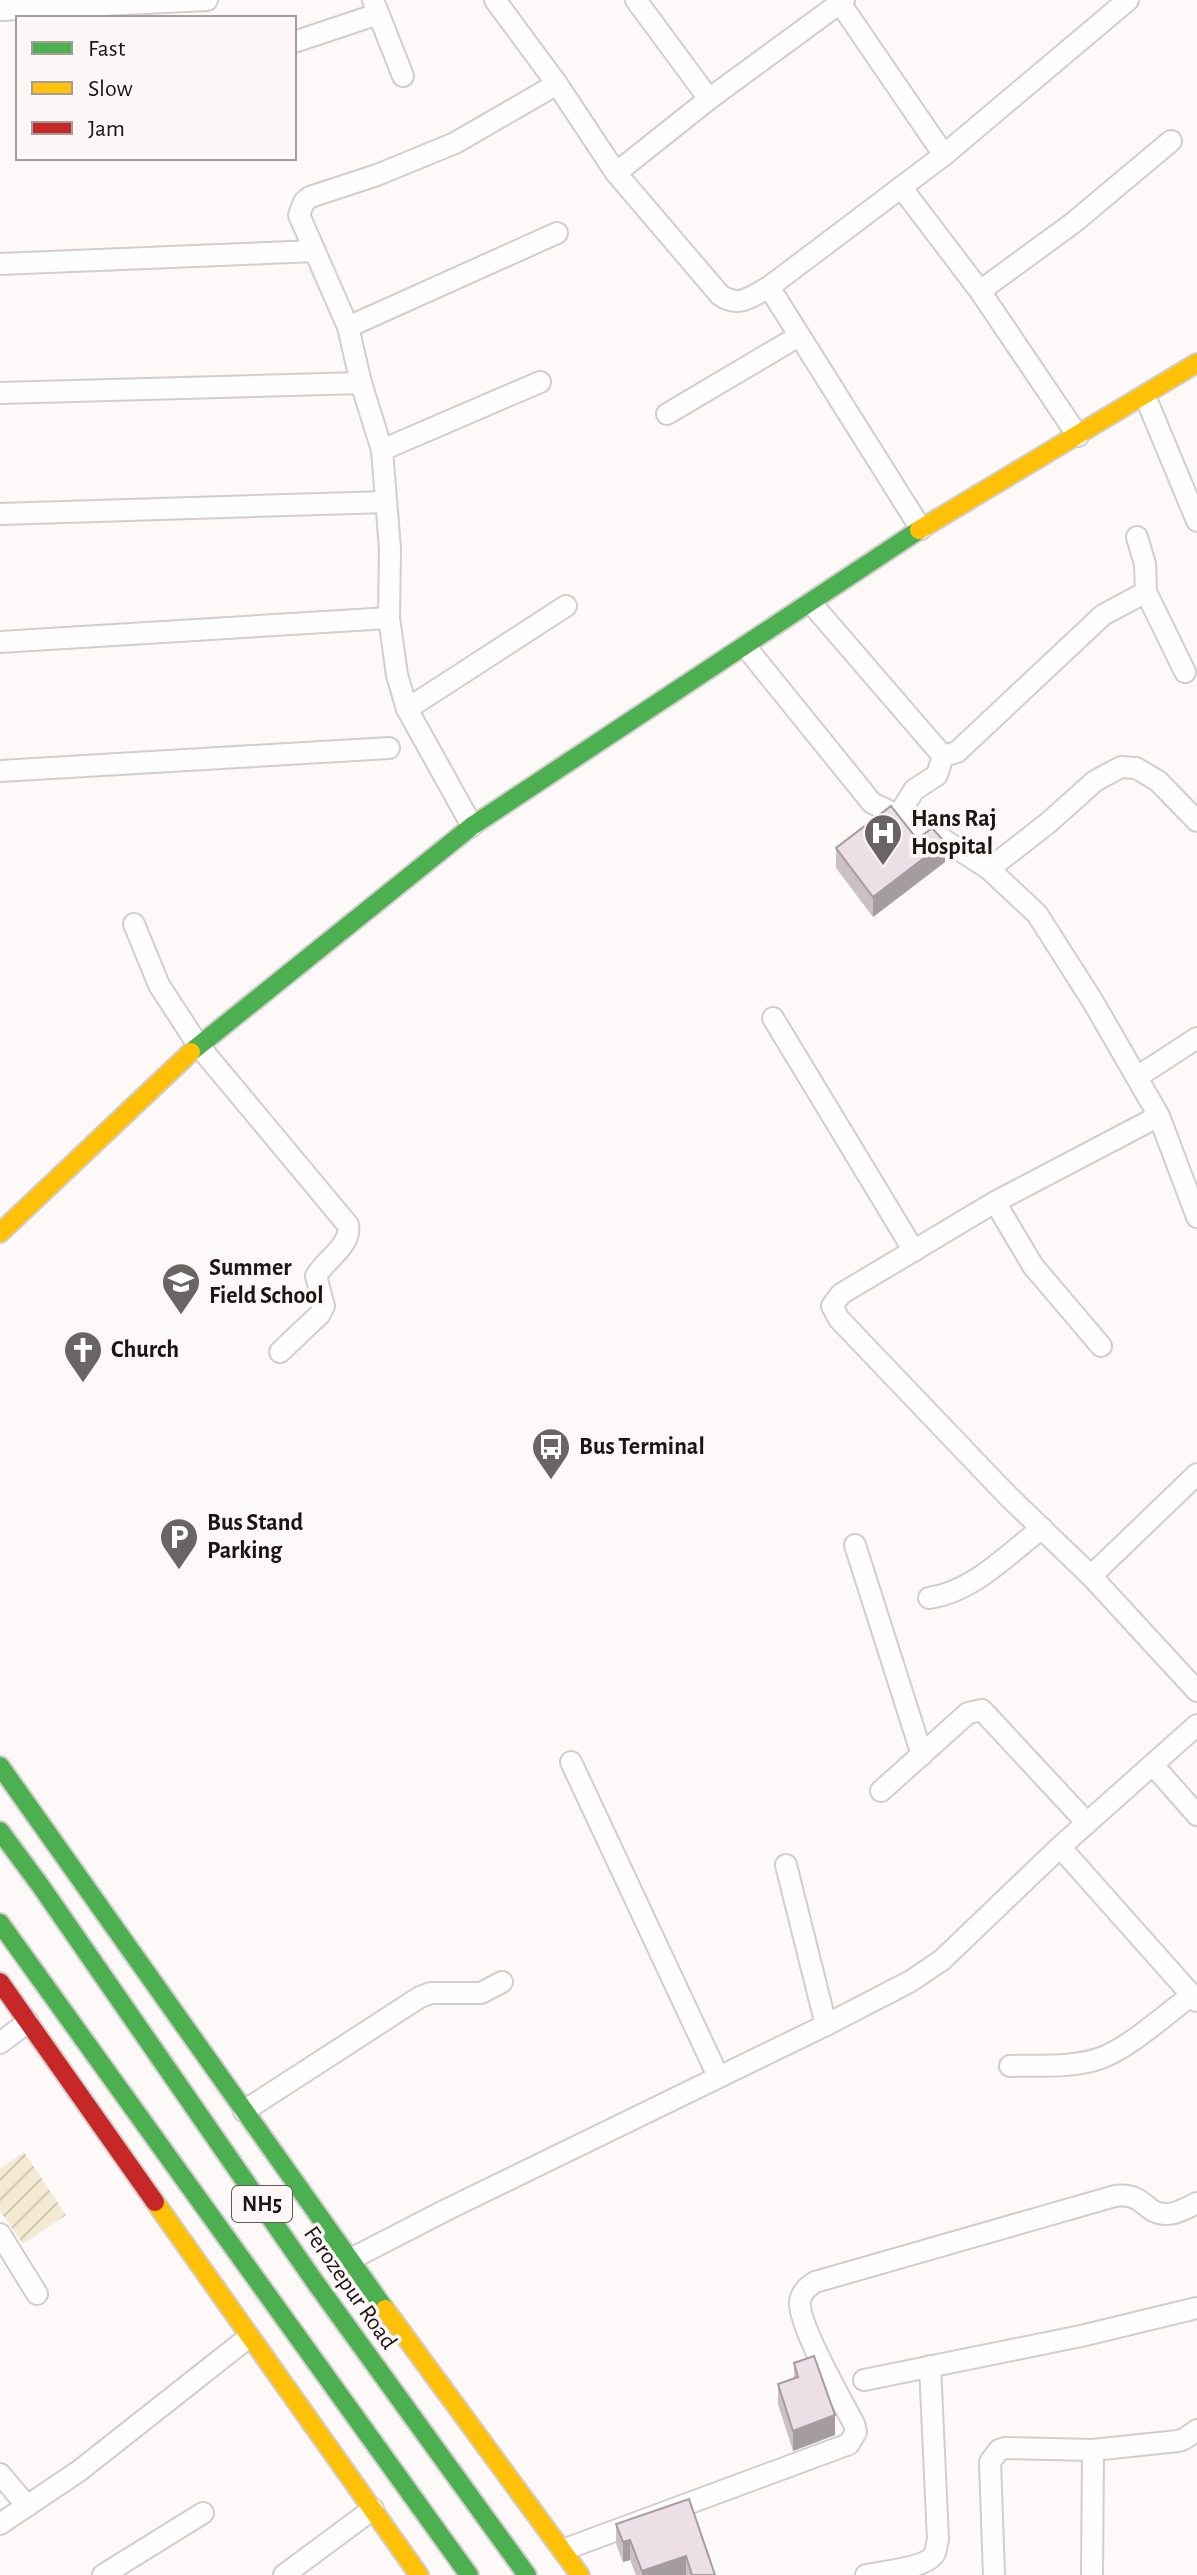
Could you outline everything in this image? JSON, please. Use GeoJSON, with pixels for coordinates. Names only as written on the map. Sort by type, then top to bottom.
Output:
{"type":"FeatureCollection","features":[{"type":"Feature","properties":{"kind":"main road"},"geometry":{"type":"LineString","coordinates":[[0,1233],[198,1045],[472,826],[921,529],[1197,363]]}},
{"type":"Feature","properties":{"kind":"main road"},"geometry":{"type":"LineString","coordinates":[[0,1766],[349,2260],[580,2575]]}},
{"type":"Feature","properties":{"kind":"main road","name":"Ferozepur Road"},"geometry":{"type":"LineString","coordinates":[[0,1831],[315,2282],[527,2575]]}},
{"type":"Feature","properties":{"kind":"main road","name":"NH5"},"geometry":{"type":"LineString","coordinates":[[0,1923],[469,2575]]}},
{"type":"Feature","properties":{"kind":"main road"},"geometry":{"type":"LineString","coordinates":[[0,1982],[419,2575]]}},
{"type":"Feature","properties":{"kind":"street"},"geometry":{"type":"LineString","coordinates":[[495,0],[557,84],[616,173],[720,295],[736,303],[769,287],[944,155],[1128,0]]}},
{"type":"Feature","properties":{"kind":"street"},"geometry":{"type":"LineString","coordinates":[[636,0],[709,99]]}},
{"type":"Feature","properties":{"kind":"street"},"geometry":{"type":"LineString","coordinates":[[616,173],[841,1],[944,155]]}},
{"type":"Feature","properties":{"kind":"street"},"geometry":{"type":"LineString","coordinates":[[0,10],[206,6]]}},
{"type":"Feature","properties":{"kind":"street"},"geometry":{"type":"LineString","coordinates":[[296,41],[375,7],[403,76]]}},
{"type":"Feature","properties":{"kind":"street"},"geometry":{"type":"LineString","coordinates":[[472,826],[407,709],[397,675],[389,618],[390,580],[382,450],[348,327],[299,215],[304,202],[310,197],[377,175],[455,143],[557,84]]}},
{"type":"Feature","properties":{"kind":"street"},"geometry":{"type":"LineString","coordinates":[[980,291],[1082,216],[1171,141]]}},
{"type":"Feature","properties":{"kind":"street"},"geometry":{"type":"LineString","coordinates":[[901,187],[980,291],[1078,436]]}},
{"type":"Feature","properties":{"kind":"street"},"geometry":{"type":"LineString","coordinates":[[348,327],[557,233]]}},
{"type":"Feature","properties":{"kind":"street"},"geometry":{"type":"LineString","coordinates":[[0,264],[315,251]]}},
{"type":"Feature","properties":{"kind":"street"},"geometry":{"type":"LineString","coordinates":[[769,287],[921,529]]}},
{"type":"Feature","properties":{"kind":"street"},"geometry":{"type":"LineString","coordinates":[[667,414],[799,336]]}},
{"type":"Feature","properties":{"kind":"street"},"geometry":{"type":"LineString","coordinates":[[382,450],[540,382]]}},
{"type":"Feature","properties":{"kind":"street"},"geometry":{"type":"LineString","coordinates":[[0,393],[361,383]]}},
{"type":"Feature","properties":{"kind":"street"},"geometry":{"type":"LineString","coordinates":[[1145,396],[1197,521]]}},
{"type":"Feature","properties":{"kind":"street"},"geometry":{"type":"LineString","coordinates":[[0,514],[386,502]]}},
{"type":"Feature","properties":{"kind":"street"},"geometry":{"type":"LineString","coordinates":[[1137,537],[1145,564],[1146,592],[1185,672]]}},
{"type":"Feature","properties":{"kind":"street"},"geometry":{"type":"LineString","coordinates":[[943,756],[957,752],[1103,615],[1146,592]]}},
{"type":"Feature","properties":{"kind":"street"},"geometry":{"type":"LineString","coordinates":[[811,603],[943,756]]}},
{"type":"Feature","properties":{"kind":"street"},"geometry":{"type":"LineString","coordinates":[[407,709],[566,606]]}},
{"type":"Feature","properties":{"kind":"street"},"geometry":{"type":"LineString","coordinates":[[0,642],[389,618]]}},
{"type":"Feature","properties":{"kind":"street"},"geometry":{"type":"LineString","coordinates":[[745,646],[872,803],[927,829],[989,869],[1037,914],[1092,1000],[1159,1116],[1192,1187],[1197,1217]]}},
{"type":"Feature","properties":{"kind":"street"},"geometry":{"type":"LineString","coordinates":[[0,771],[389,748]]}},
{"type":"Feature","properties":{"kind":"street"},"geometry":{"type":"LineString","coordinates":[[898,816],[914,790],[937,775],[943,756]]}},
{"type":"Feature","properties":{"kind":"street"},"geometry":{"type":"LineString","coordinates":[[989,869],[1095,781],[1121,767],[1136,768],[1158,781],[1197,821]]}},
{"type":"Feature","properties":{"kind":"street"},"geometry":{"type":"LineString","coordinates":[[134,924],[164,994],[198,1045],[348,1225],[346,1242],[316,1276],[324,1306],[320,1314],[280,1352]]}},
{"type":"Feature","properties":{"kind":"street"},"geometry":{"type":"LineString","coordinates":[[773,1018],[914,1251]]}},
{"type":"Feature","properties":{"kind":"street"},"geometry":{"type":"LineString","coordinates":[[1137,1077],[1197,1038]]}},
{"type":"Feature","properties":{"kind":"street"},"geometry":{"type":"LineString","coordinates":[[1159,1116],[995,1202],[841,1294],[832,1306],[834,1313],[1091,1576],[1197,1691]]}},
{"type":"Feature","properties":{"kind":"street"},"geometry":{"type":"LineString","coordinates":[[995,1202],[1033,1266],[1101,1346]]}},
{"type":"Feature","properties":{"kind":"street"},"geometry":{"type":"LineString","coordinates":[[1091,1576],[1197,1474]]}},
{"type":"Feature","properties":{"kind":"street"},"geometry":{"type":"LineString","coordinates":[[929,1598],[963,1588],[1042,1528]]}},
{"type":"Feature","properties":{"kind":"street"},"geometry":{"type":"LineString","coordinates":[[855,1545],[922,1755]]}},
{"type":"Feature","properties":{"kind":"street"},"geometry":{"type":"LineString","coordinates":[[881,1791],[968,1713],[982,1710],[1087,1823]]}},
{"type":"Feature","properties":{"kind":"street"},"geometry":{"type":"LineString","coordinates":[[349,2260],[927,1972],[1060,1847],[1197,1725]]}},
{"type":"Feature","properties":{"kind":"street"},"geometry":{"type":"LineString","coordinates":[[571,1762],[718,2076]]}},
{"type":"Feature","properties":{"kind":"street"},"geometry":{"type":"LineString","coordinates":[[1153,1765],[1197,1815]]}},
{"type":"Feature","properties":{"kind":"street"},"geometry":{"type":"LineString","coordinates":[[1010,2066],[1098,2059],[1194,1998],[1060,1847]]}},
{"type":"Feature","properties":{"kind":"street"},"geometry":{"type":"LineString","coordinates":[[786,1865],[826,2025]]}},
{"type":"Feature","properties":{"kind":"street"},"geometry":{"type":"LineString","coordinates":[[244,2111],[420,1997],[431,1993],[481,1993],[502,1982]]}},
{"type":"Feature","properties":{"kind":"street"},"geometry":{"type":"LineString","coordinates":[[0,2043],[28,2022]]}},
{"type":"Feature","properties":{"kind":"street"},"geometry":{"type":"LineString","coordinates":[[563,2550],[849,2444],[856,2432],[854,2424],[821,2364],[800,2308],[804,2289],[815,2282],[1115,2196],[1135,2196],[1157,2213],[1165,2214],[1197,2203]]}},
{"type":"Feature","properties":{"kind":"street"},"geometry":{"type":"LineString","coordinates":[[0,2234],[37,2294]]}},
{"type":"Feature","properties":{"kind":"street"},"geometry":{"type":"LineString","coordinates":[[864,2380],[1081,2336],[1197,2308]]}},
{"type":"Feature","properties":{"kind":"street"},"geometry":{"type":"LineString","coordinates":[[0,2524],[79,2471],[249,2337]]}},
{"type":"Feature","properties":{"kind":"street"},"geometry":{"type":"LineString","coordinates":[[866,2575],[919,2565],[936,2552],[930,2366]]}},
{"type":"Feature","properties":{"kind":"street"},"geometry":{"type":"LineString","coordinates":[[994,2575],[990,2462],[994,2454],[1005,2448],[1093,2450],[1178,2441],[1197,2430]]}},
{"type":"Feature","properties":{"kind":"street"},"geometry":{"type":"LineString","coordinates":[[1092,2575],[1093,2450]]}},
{"type":"Feature","properties":{"kind":"street"},"geometry":{"type":"LineString","coordinates":[[0,2474],[27,2506]]}},
{"type":"Feature","properties":{"kind":"street"},"geometry":{"type":"LineString","coordinates":[[284,2575],[373,2509]]}},
{"type":"Feature","properties":{"kind":"street"},"geometry":{"type":"LineString","coordinates":[[103,2575],[203,2513]]}},
{"type":"Feature","properties":{"kind":"shaded area"},"geometry":{"type":"Polygon","coordinates":[[[24,2152],[66,2215],[23,2244],[0,2211],[0,2169],[24,2152]]]}},
{"type":"Feature","properties":{"kind":"building"},"geometry":{"type":"Polygon","coordinates":[[[891,806],[917,839],[932,828],[945,842],[873,897],[836,848],[891,806]]]}},
{"type":"Feature","properties":{"kind":"building"},"geometry":{"type":"Polygon","coordinates":[[[814,2356],[835,2415],[793,2431],[778,2384],[798,2377],[794,2363],[814,2356]]]}},
{"type":"Feature","properties":{"kind":"building"},"geometry":{"type":"Polygon","coordinates":[[[689,2499],[715,2575],[692,2575],[686,2556],[642,2571],[630,2540],[623,2542],[616,2524],[689,2499]]]}},
{"type":"Feature","properties":{"kind":"traffic: fast"},"geometry":{"type":"LineString","coordinates":[[191,1052],[472,826],[919,530]]}},
{"type":"Feature","properties":{"kind":"traffic: fast"},"geometry":{"type":"LineString","coordinates":[[0,1766],[385,2309]]}},
{"type":"Feature","properties":{"kind":"traffic: fast"},"geometry":{"type":"LineString","coordinates":[[0,1831],[315,2282],[527,2575]]}},
{"type":"Feature","properties":{"kind":"traffic: fast"},"geometry":{"type":"LineString","coordinates":[[0,1923],[469,2575]]}},
{"type":"Feature","properties":{"kind":"traffic: slow"},"geometry":{"type":"LineString","coordinates":[[919,530],[1197,363]]}},
{"type":"Feature","properties":{"kind":"traffic: slow"},"geometry":{"type":"LineString","coordinates":[[0,1233],[191,1052]]}},
{"type":"Feature","properties":{"kind":"traffic: slow"},"geometry":{"type":"LineString","coordinates":[[155,2202],[419,2575]]}},
{"type":"Feature","properties":{"kind":"traffic: slow"},"geometry":{"type":"LineString","coordinates":[[385,2309],[580,2575]]}},
{"type":"Feature","properties":{"kind":"traffic: jam"},"geometry":{"type":"LineString","coordinates":[[0,1982],[155,2202]]}},
{"type":"Feature","properties":{"kind":"place","name":"Hans Raj Hospital"},"geometry":{"type":"Point","coordinates":[883,867]}},
{"type":"Feature","properties":{"kind":"place","name":"Summer Field School"},"geometry":{"type":"Point","coordinates":[181,1316]}},
{"type":"Feature","properties":{"kind":"place","name":"Church"},"geometry":{"type":"Point","coordinates":[83,1384]}},
{"type":"Feature","properties":{"kind":"place","name":"Bus Terminal"},"geometry":{"type":"Point","coordinates":[551,1481]}},
{"type":"Feature","properties":{"kind":"place","name":"Bus Stand Parking"},"geometry":{"type":"Point","coordinates":[179,1571]}}]}
